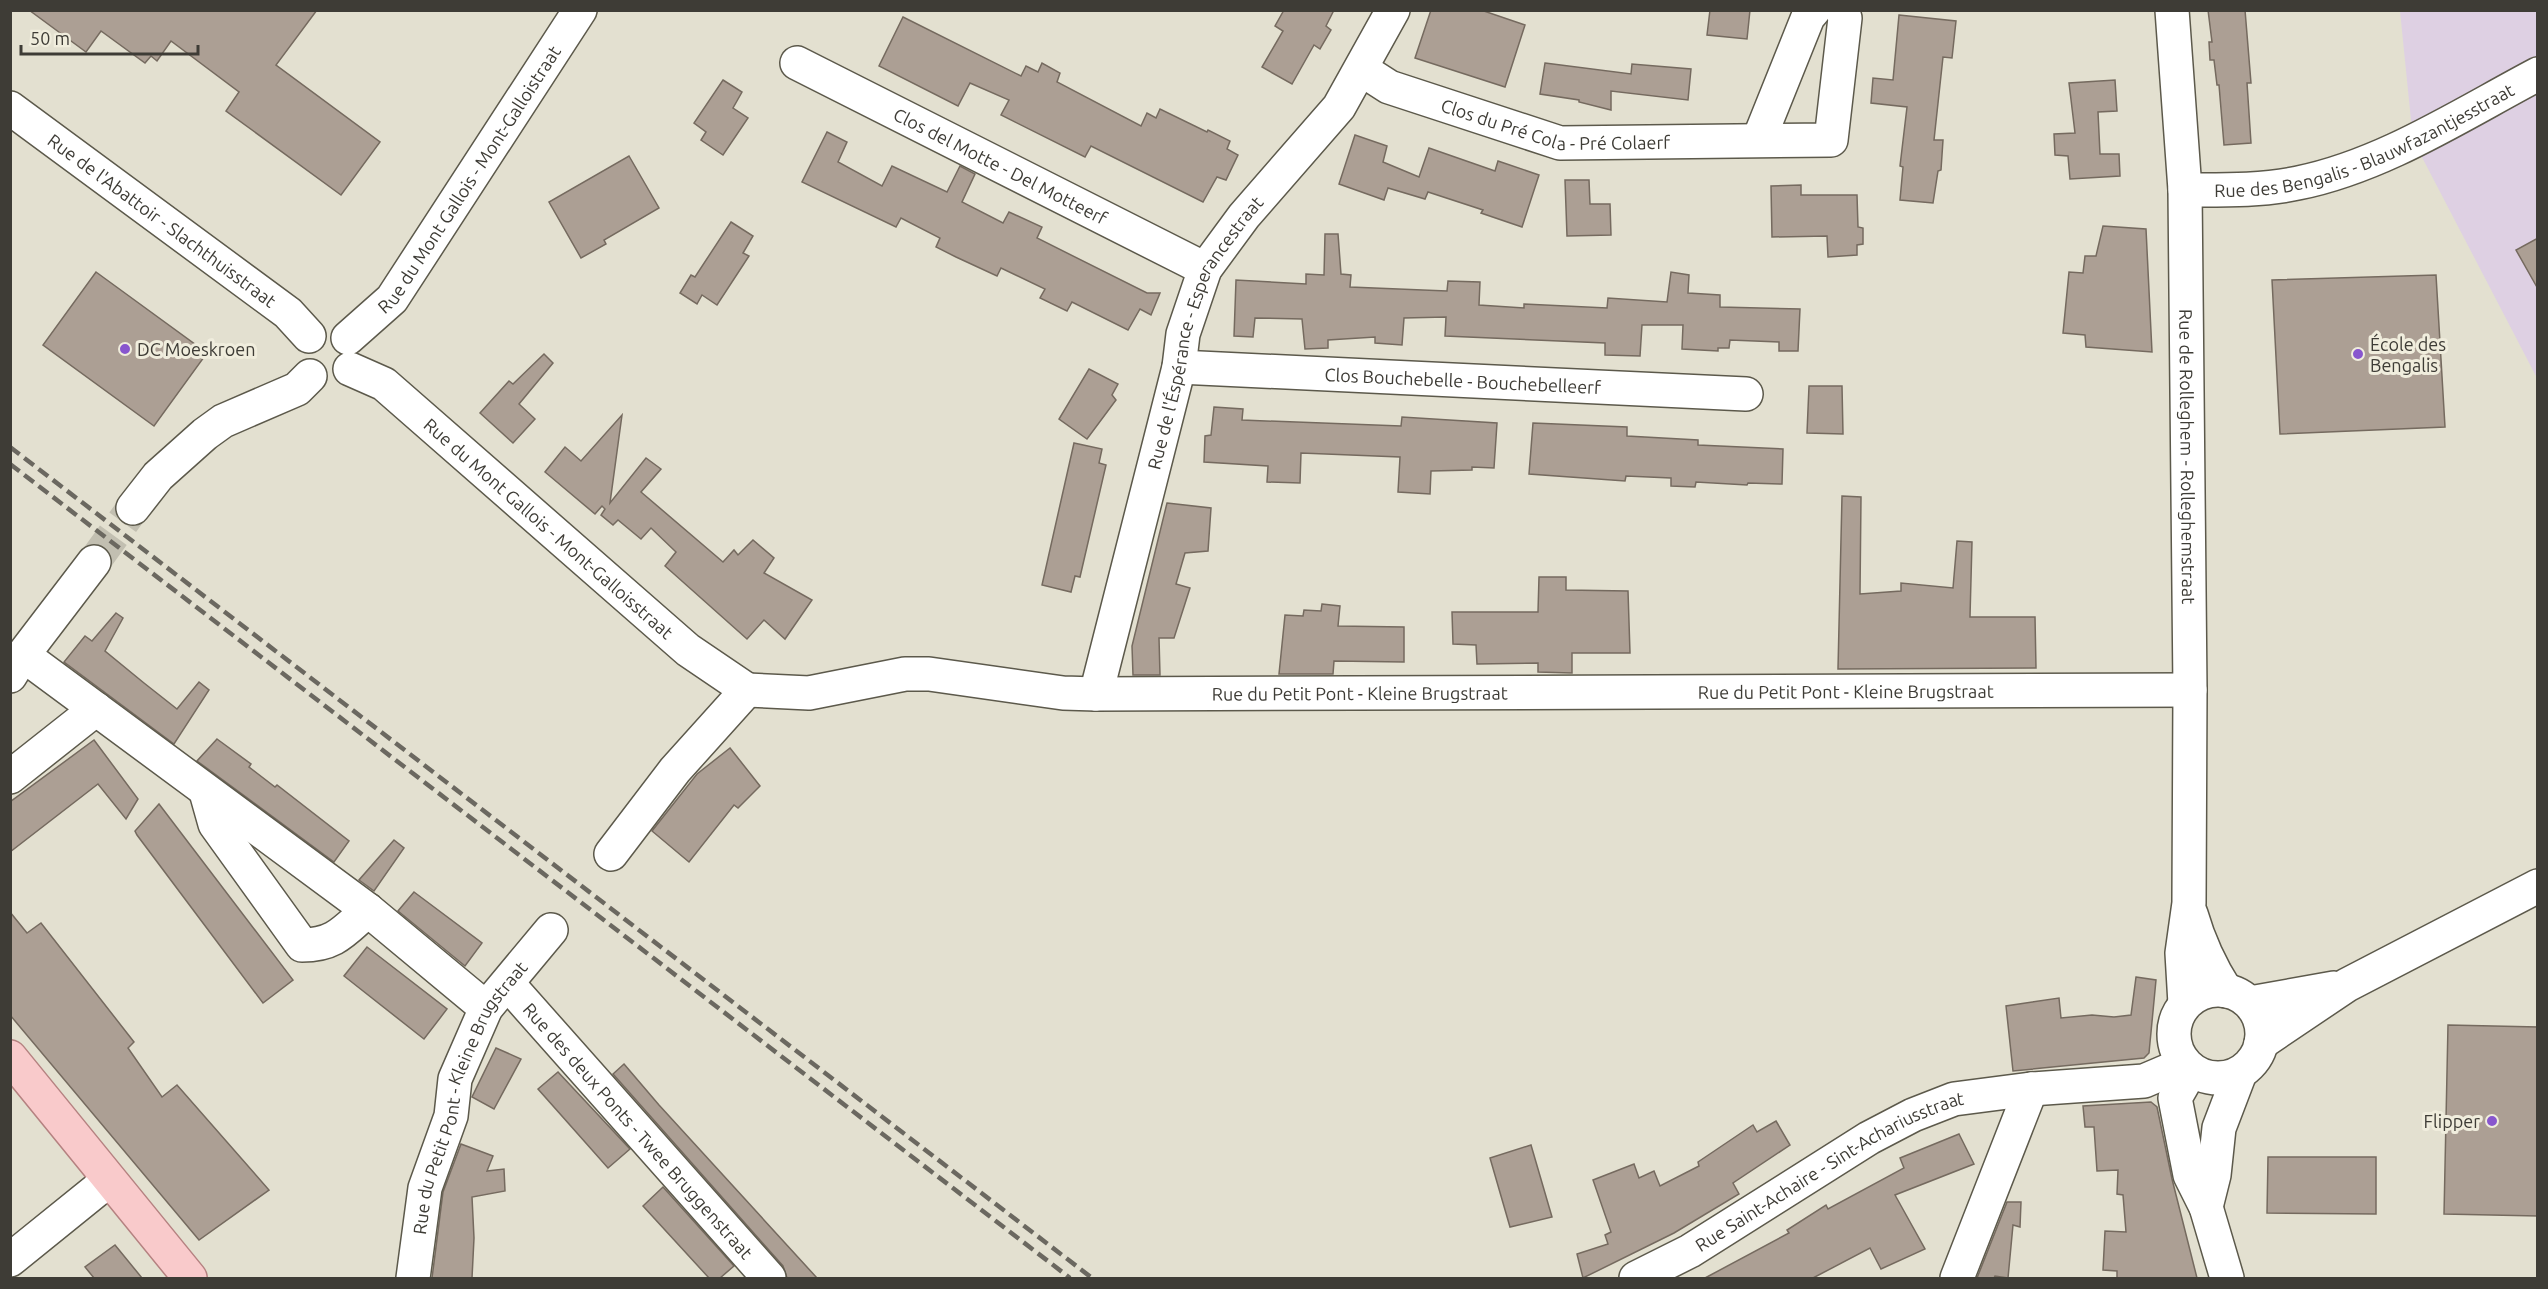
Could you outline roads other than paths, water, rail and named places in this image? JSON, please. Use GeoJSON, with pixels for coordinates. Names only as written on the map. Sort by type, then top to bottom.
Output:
{"type":"FeatureCollection","features":[{"type":"Feature","properties":{"kind":"main road"},"geometry":{"type":"LineString","coordinates":[[10,1057],[190,1278]]}},
{"type":"Feature","properties":{"kind":"street","name":"Rue du Mont Gallois - Mont-Galloistraat"},"geometry":{"type":"LineString","coordinates":[[349,353],[392,299],[580,10]]}},
{"type":"Feature","properties":{"kind":"street","name":"Rue de l'Éspérance - Esperancestraat"},"geometry":{"type":"LineString","coordinates":[[1096,694],[1179,367],[1184,334],[1206,269],[1244,216],[1338,107],[1393,10]]}},
{"type":"Feature","properties":{"kind":"street"},"geometry":{"type":"LineString","coordinates":[[1759,139],[1808,17],[1814,10]]}},
{"type":"Feature","properties":{"kind":"street","name":"Clos du Pré Cola - Pré Colaerf"},"geometry":{"type":"LineString","coordinates":[[1360,69],[1389,87],[1560,143],[1831,140],[1845,18],[1842,10]]}},
{"type":"Feature","properties":{"kind":"street","name":"Rue de Rolleghem - Rolleghemstraat"},"geometry":{"type":"LineString","coordinates":[[2172,10],[2185,190],[2190,690],[2188,903],[2182,953],[2185,1004]]}},
{"type":"Feature","properties":{"kind":"street","name":"Clos del Motte - Del Motteerf"},"geometry":{"type":"LineString","coordinates":[[797,63],[1206,269]]}},
{"type":"Feature","properties":{"kind":"street","name":"Rue des Bengalis - Blauwfazantjesstraat"},"geometry":{"type":"LineString","coordinates":[[2185,190],[2220,190],[2298,184],[2371,162],[2538,74]]}},
{"type":"Feature","properties":{"kind":"street","name":"Rue de l'Abattoir - Slachthuisstraat"},"geometry":{"type":"LineString","coordinates":[[10,108],[288,314],[309,336]]}},
{"type":"Feature","properties":{"kind":"street"},"geometry":{"type":"LineString","coordinates":[[325,328],[333,329],[349,353],[345,376],[327,382],[310,376],[305,370],[301,356],[305,341],[309,336],[325,328]]}},
{"type":"Feature","properties":{"kind":"street","name":"Rue du Mont Gallois - Mont-Galloisstraat"},"geometry":{"type":"LineString","coordinates":[[349,353],[688,650],[747,690]]}},
{"type":"Feature","properties":{"kind":"street","name":"Clos Bouchebelle - Bouchebelleerf"},"geometry":{"type":"LineString","coordinates":[[1179,367],[1746,394]]}},
{"type":"Feature","properties":{"kind":"street"},"geometry":{"type":"LineString","coordinates":[[133,508],[158,476],[205,434],[223,421],[297,389],[310,376]]}},
{"type":"Feature","properties":{"kind":"street"},"geometry":{"type":"LineString","coordinates":[[17,665],[94,562]]}},
{"type":"Feature","properties":{"kind":"street","name":"Rue des deux Ponts - Twee Bruggenstraat"},"geometry":{"type":"LineString","coordinates":[[17,665],[96,709],[368,910],[497,996],[769,1278]]}},
{"type":"Feature","properties":{"kind":"street","name":"Rue du Petit Pont - Kleine Brugstraat"},"geometry":{"type":"LineString","coordinates":[[747,690],[809,693],[905,674],[929,674],[1063,693],[1096,694],[2190,690]]}},
{"type":"Feature","properties":{"kind":"street"},"geometry":{"type":"LineString","coordinates":[[611,854],[675,770],[747,690]]}},
{"type":"Feature","properties":{"kind":"street"},"geometry":{"type":"LineString","coordinates":[[10,777],[96,709]]}},
{"type":"Feature","properties":{"kind":"street"},"geometry":{"type":"LineString","coordinates":[[206,792],[215,824],[302,945],[320,945],[337,937],[368,910]]}},
{"type":"Feature","properties":{"kind":"street"},"geometry":{"type":"LineString","coordinates":[[2261,1043],[2347,985],[2538,886]]}},
{"type":"Feature","properties":{"kind":"street","name":"Rue de Rolleghem - Rolleghemstraat"},"geometry":{"type":"LineString","coordinates":[[2188,903],[2209,964],[2238,997]]}},
{"type":"Feature","properties":{"kind":"street","name":"Rue du Petit Pont - Kleine Brugstraat"},"geometry":{"type":"LineString","coordinates":[[413,1278],[425,1188],[452,1116],[455,1079],[497,996],[551,930]]}},
{"type":"Feature","properties":{"kind":"street"},"geometry":{"type":"LineString","coordinates":[[2238,997],[2258,1015],[2262,1029],[2261,1043],[2254,1060],[2240,1073],[2224,1078],[2206,1077],[2188,1067],[2176,1050],[2173,1034],[2176,1018],[2185,1004],[2197,995],[2211,990],[2238,997],[2347,985]]}},
{"type":"Feature","properties":{"kind":"street"},"geometry":{"type":"LineString","coordinates":[[2188,1067],[2175,1098],[2190,1175],[2206,1207],[2228,1278]]}},
{"type":"Feature","properties":{"kind":"street","name":"Rue Saint-Achaire - Sint-Achariusstraat"},"geometry":{"type":"LineString","coordinates":[[1636,1278],[1690,1251],[1869,1138],[1913,1115],[1954,1099],[2031,1089],[2144,1081],[2188,1067]]}},
{"type":"Feature","properties":{"kind":"street"},"geometry":{"type":"LineString","coordinates":[[2206,1207],[2214,1175],[2219,1128],[2240,1073]]}},
{"type":"Feature","properties":{"kind":"street"},"geometry":{"type":"LineString","coordinates":[[1957,1278],[2031,1089]]}},
{"type":"Feature","properties":{"kind":"street"},"geometry":{"type":"LineString","coordinates":[[10,1260],[110,1180]]}},
{"type":"Feature","properties":{"kind":"tunnel"},"geometry":{"type":"LineString","coordinates":[[94,562],[133,508]]}},
{"type":"Feature","properties":{"kind":"railway"},"geometry":{"type":"LineString","coordinates":[[10,447],[1092,1278]]}},
{"type":"Feature","properties":{"kind":"railway"},"geometry":{"type":"LineString","coordinates":[[10,464],[1070,1278]]}},
{"type":"Feature","properties":{"kind":"place","name":"DC Moeskroen"},"geometry":{"type":"Point","coordinates":[125,349]}},
{"type":"Feature","properties":{"kind":"place","name":"École des Bengalis"},"geometry":{"type":"Point","coordinates":[2358,354]}},
{"type":"Feature","properties":{"kind":"place","name":"Flipper"},"geometry":{"type":"Point","coordinates":[2492,1121]}}]}
